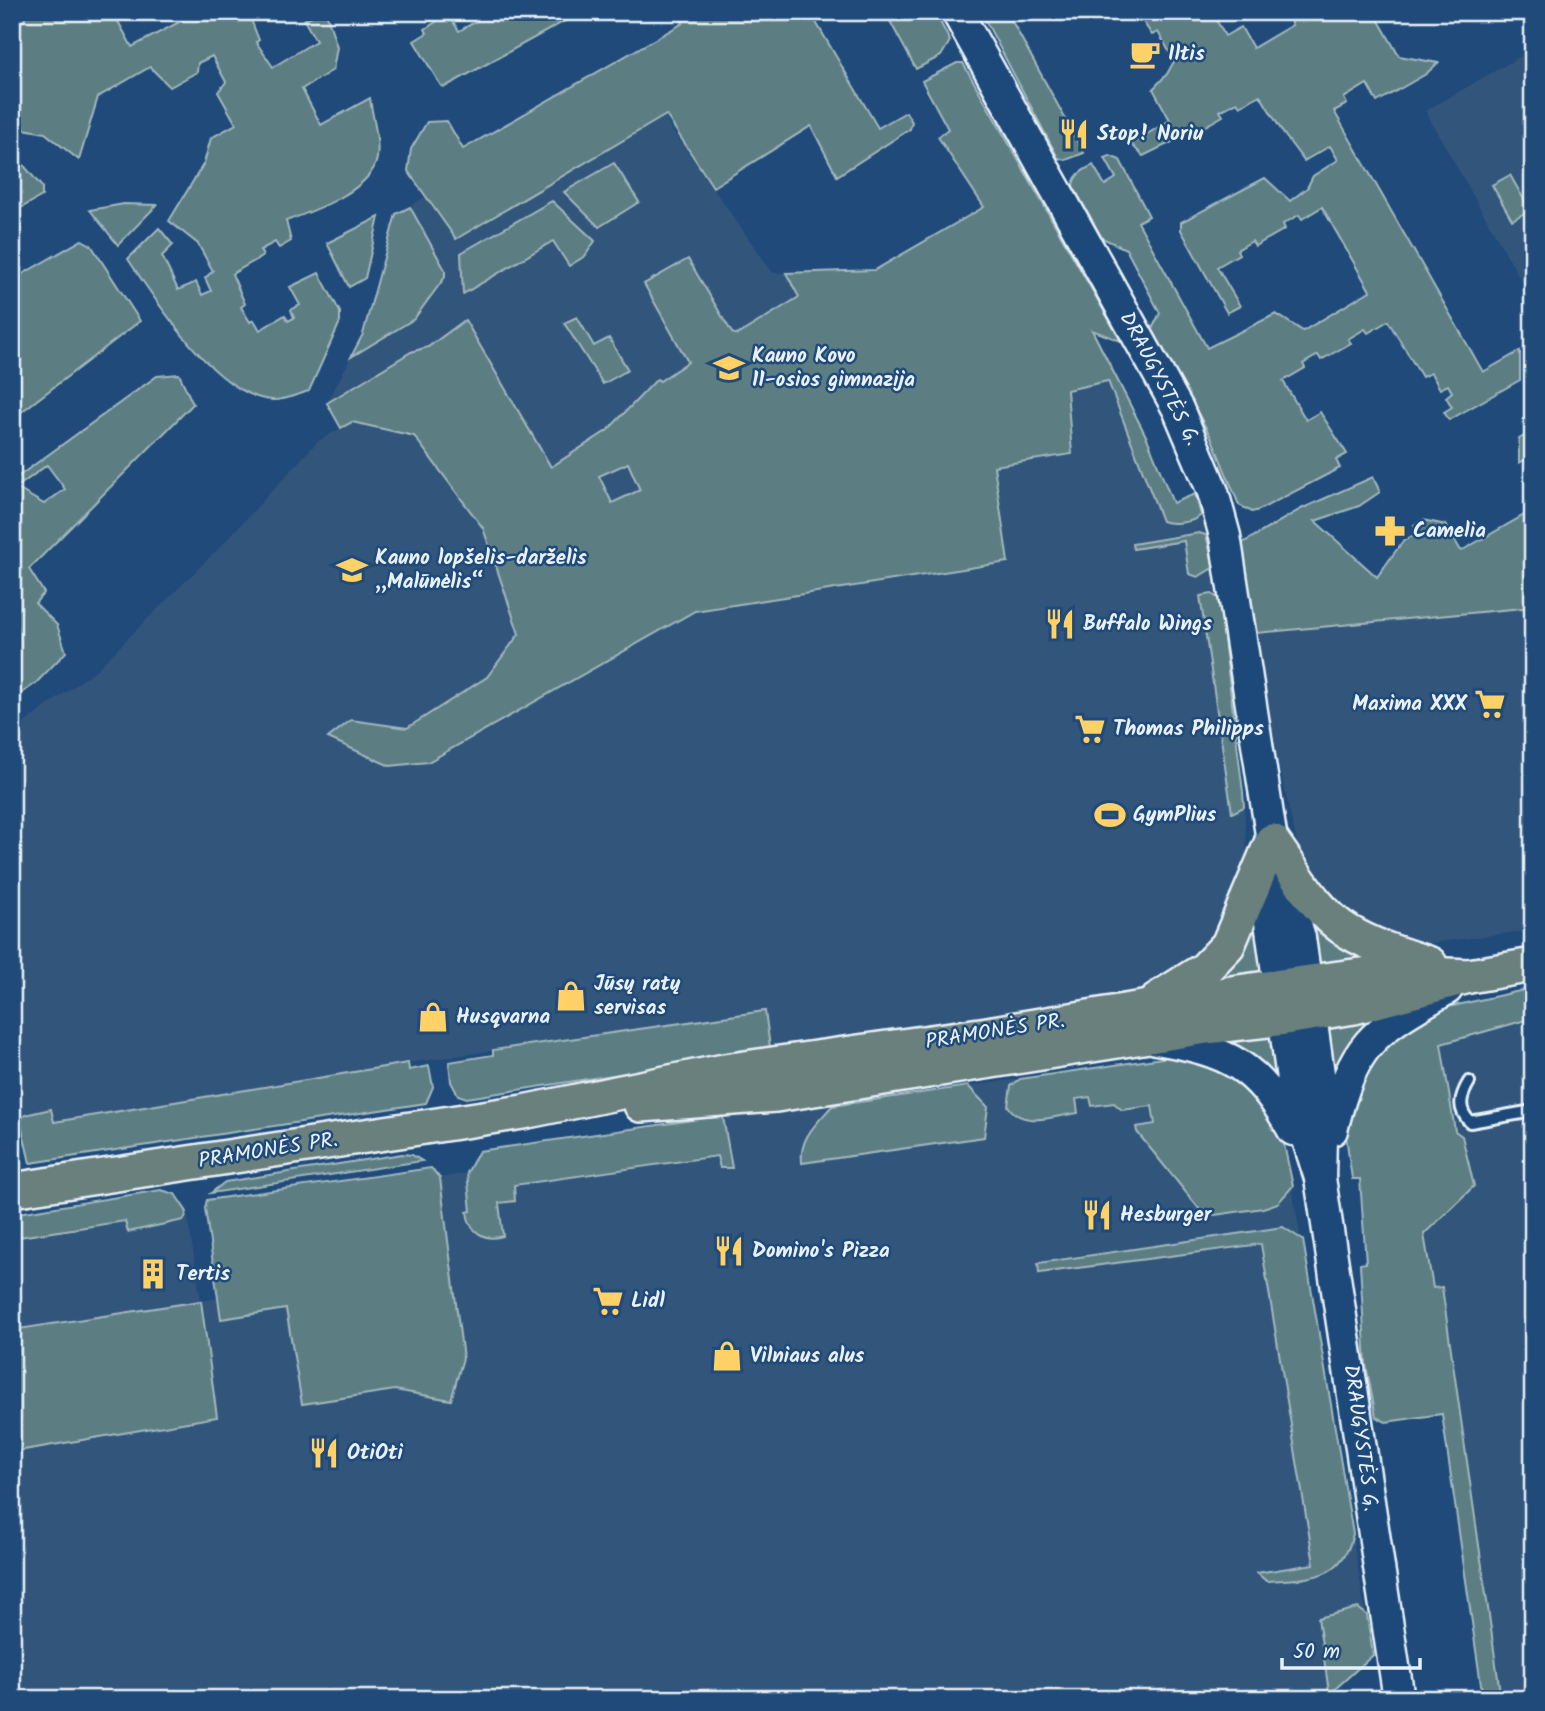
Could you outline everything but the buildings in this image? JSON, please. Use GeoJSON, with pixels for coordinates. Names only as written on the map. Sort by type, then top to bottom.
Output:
{"type":"FeatureCollection","features":[{"type":"Feature","properties":{"kind":"main road","name":"DRAUGYSTĖS G."},"geometry":{"type":"LineString","coordinates":[[963,18],[1178,409],[1196,447],[1225,536],[1272,841],[1270,922],[1322,1095],[1320,1178],[1399,1699]]}},
{"type":"Feature","properties":{"kind":"main road"},"geometry":{"type":"LineString","coordinates":[[1272,841],[1322,909],[1346,931],[1375,945],[1469,976]]}},
{"type":"Feature","properties":{"kind":"main road"},"geometry":{"type":"LineString","coordinates":[[1272,841],[1228,945],[1205,969],[1143,1022],[1247,1069],[1277,1101],[1320,1178]]}},
{"type":"Feature","properties":{"kind":"main road","name":"PRAMONĖS PR."},"geometry":{"type":"LineString","coordinates":[[12,1190],[523,1112],[724,1072],[987,1034],[1143,1022],[1295,1000],[1354,1007],[1469,976],[1533,965]]}},
{"type":"Feature","properties":{"kind":"main road"},"geometry":{"type":"LineString","coordinates":[[1320,1178],[1345,1079],[1364,1048],[1394,1020],[1469,976]]}},
{"type":"Feature","properties":{"kind":"lane"},"geometry":{"type":"LineString","coordinates":[[1469,1082],[1461,1094],[1460,1106],[1470,1122],[1533,1111]]}},
{"type":"Feature","properties":{"kind":"shaded area"},"geometry":{"type":"Polygon","coordinates":[[[1533,49],[1533,301],[1425,111],[1533,49]]]}},
{"type":"Feature","properties":{"kind":"shaded area"},"geometry":{"type":"Polygon","coordinates":[[[650,66],[670,127],[773,273],[875,270],[1010,191],[1118,378],[1173,503],[1195,494],[1214,567],[1229,664],[1243,792],[1247,851],[1243,896],[1228,929],[1176,977],[1134,995],[799,1049],[770,1047],[764,1011],[408,1063],[54,1122],[50,1109],[12,1121],[12,732],[97,669],[221,546],[317,442],[341,428],[327,403],[363,334],[396,214],[650,66]]]}},
{"type":"Feature","properties":{"kind":"shaded area"},"geometry":{"type":"Polygon","coordinates":[[[1533,607],[1533,930],[1416,945],[1340,915],[1302,865],[1278,761],[1257,633],[1533,607]]]}},
{"type":"Feature","properties":{"kind":"shaded area"},"geometry":{"type":"Polygon","coordinates":[[[1533,1018],[1533,1699],[1501,1699],[1442,1288],[1433,1289],[1424,1234],[1474,1186],[1455,1131],[1440,1044],[1533,1018]]]}},
{"type":"Feature","properties":{"kind":"shaded area"},"geometry":{"type":"Polygon","coordinates":[[[1176,1056],[1284,1142],[1373,1655],[1335,1689],[1336,1699],[12,1699],[12,1214],[161,1190],[175,1194],[187,1212],[201,1301],[218,1298],[222,1319],[286,1308],[302,1404],[395,1390],[451,1400],[463,1358],[440,1178],[466,1173],[479,1151],[713,1117],[832,1106],[1176,1056]]]}},
{"type":"Feature","properties":{"kind":"green space"},"geometry":{"type":"Polygon","coordinates":[[[23,12],[113,12],[132,47],[198,12],[248,12],[259,40],[256,42],[273,67],[316,41],[304,20],[319,12],[326,12],[337,47],[333,70],[302,89],[321,125],[370,98],[377,136],[377,158],[365,180],[340,198],[286,221],[291,241],[279,248],[275,242],[260,250],[263,256],[232,274],[245,304],[241,307],[250,322],[254,320],[260,330],[285,315],[288,321],[294,318],[291,310],[300,305],[290,287],[319,273],[340,312],[340,322],[309,391],[272,400],[251,395],[230,383],[171,321],[128,259],[159,228],[173,245],[162,256],[178,290],[196,282],[202,295],[211,291],[205,278],[213,271],[198,244],[169,221],[204,163],[211,138],[236,124],[218,92],[226,82],[212,56],[198,63],[197,72],[170,87],[150,67],[98,97],[79,160],[45,133],[24,129],[12,101],[12,18],[15,23],[25,20],[23,12]]]}},
{"type":"Feature","properties":{"kind":"green space"},"geometry":{"type":"Polygon","coordinates":[[[492,12],[581,12],[445,87],[441,86],[414,41],[427,33],[425,29],[448,14],[459,31],[492,12]]]}},
{"type":"Feature","properties":{"kind":"green space"},"geometry":{"type":"Polygon","coordinates":[[[678,12],[810,12],[878,128],[906,112],[912,122],[910,129],[837,176],[811,126],[713,187],[666,115],[456,239],[408,171],[411,149],[427,122],[447,121],[463,149],[683,23],[678,12]]]}},
{"type":"Feature","properties":{"kind":"green space"},"geometry":{"type":"Polygon","coordinates":[[[885,12],[935,12],[950,41],[941,56],[916,69],[885,12]]]}},
{"type":"Feature","properties":{"kind":"green space"},"geometry":{"type":"Polygon","coordinates":[[[981,12],[1007,12],[1084,153],[1066,160],[1058,158],[981,12]]]}},
{"type":"Feature","properties":{"kind":"green space"},"geometry":{"type":"Polygon","coordinates":[[[1156,12],[1212,12],[1225,36],[1241,27],[1253,48],[1292,25],[1286,12],[1374,12],[1399,56],[1438,63],[1426,74],[1377,102],[1367,84],[1344,98],[1347,104],[1334,111],[1483,372],[1520,351],[1520,380],[1449,420],[1444,412],[1452,407],[1446,397],[1452,392],[1448,385],[1440,389],[1431,373],[1422,377],[1388,321],[1368,333],[1365,329],[1348,339],[1351,343],[1321,360],[1318,355],[1303,364],[1305,368],[1283,381],[1306,420],[1320,412],[1347,454],[1336,460],[1340,468],[1259,510],[1252,512],[1239,505],[1212,439],[1152,329],[1160,313],[1126,249],[1102,238],[1073,186],[1075,178],[1093,165],[1105,185],[1116,178],[1105,158],[1110,156],[1120,160],[1149,216],[1138,222],[1207,348],[1276,314],[1303,331],[1370,291],[1322,207],[1302,219],[1299,215],[1283,224],[1285,229],[1255,246],[1252,241],[1237,250],[1239,254],[1217,267],[1240,306],[1227,313],[1181,230],[1181,222],[1265,178],[1290,201],[1307,188],[1313,176],[1338,160],[1330,146],[1304,161],[1260,95],[1240,106],[1237,102],[1220,111],[1223,116],[1193,133],[1189,127],[1174,136],[1176,140],[1143,156],[1131,144],[1170,120],[1153,89],[1167,74],[1177,56],[1170,53],[1158,32],[1152,35],[1142,20],[1156,12]]]}},
{"type":"Feature","properties":{"kind":"green space","name":"Kauno Kovo 11-osios gimnazija"},"geometry":{"type":"Polygon","coordinates":[[[957,63],[963,63],[1121,341],[1092,330],[1147,438],[1173,503],[1195,494],[1201,515],[1182,522],[1162,521],[1108,381],[1067,390],[1072,454],[994,466],[1008,562],[695,611],[428,762],[390,766],[328,738],[351,720],[407,728],[487,677],[519,634],[483,528],[414,436],[352,422],[341,428],[327,403],[411,352],[428,347],[465,320],[551,467],[608,430],[657,379],[660,381],[688,362],[644,284],[688,259],[732,333],[737,335],[799,297],[786,273],[875,270],[984,207],[938,137],[948,129],[922,81],[957,63]],[[628,463],[599,476],[612,503],[640,490],[628,463]]]}},
{"type":"Feature","properties":{"kind":"green space"},"geometry":{"type":"Polygon","coordinates":[[[12,161],[21,162],[42,187],[42,196],[12,213],[12,161]]]}},
{"type":"Feature","properties":{"kind":"green space"},"geometry":{"type":"Polygon","coordinates":[[[614,163],[639,202],[599,227],[564,192],[614,163]]]}},
{"type":"Feature","properties":{"kind":"green space"},"geometry":{"type":"Polygon","coordinates":[[[1510,175],[1530,210],[1512,220],[1492,185],[1510,175]]]}},
{"type":"Feature","properties":{"kind":"green space"},"geometry":{"type":"Polygon","coordinates":[[[552,201],[595,241],[585,256],[569,266],[553,241],[463,294],[461,253],[552,201]]]}},
{"type":"Feature","properties":{"kind":"green space"},"geometry":{"type":"Polygon","coordinates":[[[124,204],[157,205],[118,245],[90,210],[124,204]]]}},
{"type":"Feature","properties":{"kind":"green space"},"geometry":{"type":"Polygon","coordinates":[[[410,207],[445,270],[445,277],[414,319],[351,357],[363,334],[396,214],[410,207]]]}},
{"type":"Feature","properties":{"kind":"green space"},"geometry":{"type":"Polygon","coordinates":[[[379,217],[365,278],[349,287],[327,243],[379,217]]]}},
{"type":"Feature","properties":{"kind":"green space"},"geometry":{"type":"Polygon","coordinates":[[[82,240],[91,245],[140,321],[12,419],[12,280],[82,240]]]}},
{"type":"Feature","properties":{"kind":"green space"},"geometry":{"type":"Polygon","coordinates":[[[577,317],[594,346],[609,338],[628,370],[603,384],[564,323],[577,317]]]}},
{"type":"Feature","properties":{"kind":"green space"},"geometry":{"type":"Polygon","coordinates":[[[179,374],[193,404],[29,569],[44,593],[35,603],[57,625],[66,652],[36,683],[12,700],[12,481],[157,376],[179,374]],[[47,465],[16,488],[44,504],[65,489],[47,465]]]}},
{"type":"Feature","properties":{"kind":"green space"},"geometry":{"type":"Polygon","coordinates":[[[1533,431],[1533,455],[1519,463],[1519,439],[1533,431]]]}},
{"type":"Feature","properties":{"kind":"green space"},"geometry":{"type":"Polygon","coordinates":[[[1373,477],[1380,492],[1359,506],[1315,521],[1377,577],[1403,541],[1418,533],[1414,525],[1423,520],[1446,525],[1461,551],[1533,510],[1533,607],[1257,633],[1241,544],[1301,509],[1373,477]]]}},
{"type":"Feature","properties":{"kind":"green space"},"geometry":{"type":"Polygon","coordinates":[[[1199,533],[1206,535],[1214,567],[1198,577],[1189,574],[1184,541],[1133,549],[1132,544],[1199,533]]]}},
{"type":"Feature","properties":{"kind":"green space"},"geometry":{"type":"Polygon","coordinates":[[[1212,594],[1219,599],[1243,792],[1244,807],[1232,813],[1200,596],[1212,594]]]}},
{"type":"Feature","properties":{"kind":"green space"},"geometry":{"type":"Polygon","coordinates":[[[1312,920],[1363,948],[1366,961],[1317,967],[1308,923],[1312,920]]]}},
{"type":"Feature","properties":{"kind":"green space"},"geometry":{"type":"Polygon","coordinates":[[[1251,927],[1257,930],[1266,976],[1218,984],[1212,975],[1251,927]]]}},
{"type":"Feature","properties":{"kind":"green space"},"geometry":{"type":"Polygon","coordinates":[[[1533,988],[1533,1018],[1441,1044],[1455,1131],[1462,1136],[1474,1186],[1424,1234],[1433,1288],[1442,1287],[1501,1699],[1483,1699],[1442,1414],[1386,1422],[1376,1417],[1366,1365],[1360,1264],[1366,1263],[1360,1179],[1352,1179],[1346,1136],[1346,1109],[1371,1052],[1426,1012],[1533,988]]]}},
{"type":"Feature","properties":{"kind":"green space"},"geometry":{"type":"Polygon","coordinates":[[[765,1011],[770,1047],[766,1051],[467,1098],[458,1095],[451,1082],[449,1062],[493,1055],[493,1050],[765,1011]]]}},
{"type":"Feature","properties":{"kind":"green space"},"geometry":{"type":"Polygon","coordinates":[[[1368,1015],[1376,1021],[1336,1073],[1331,1072],[1326,1025],[1368,1015]]]}},
{"type":"Feature","properties":{"kind":"green space"},"geometry":{"type":"Polygon","coordinates":[[[1272,1032],[1279,1081],[1227,1048],[1225,1040],[1272,1032]]]}},
{"type":"Feature","properties":{"kind":"green space"},"geometry":{"type":"Polygon","coordinates":[[[1176,1056],[1229,1066],[1280,1126],[1293,1186],[1278,1203],[1263,1208],[1215,1215],[1200,1210],[1137,1132],[1136,1127],[1155,1124],[1152,1106],[1122,1110],[1114,1103],[1092,1106],[1090,1097],[1076,1099],[1078,1113],[1030,1119],[1014,1113],[1008,1106],[1011,1086],[1020,1079],[1176,1056]]]}},
{"type":"Feature","properties":{"kind":"green space"},"geometry":{"type":"Polygon","coordinates":[[[408,1063],[409,1070],[429,1066],[433,1087],[426,1103],[30,1163],[20,1120],[25,1115],[51,1109],[54,1122],[408,1063]]]}},
{"type":"Feature","properties":{"kind":"green space"},"geometry":{"type":"Polygon","coordinates":[[[968,1086],[988,1107],[984,1137],[802,1163],[806,1139],[832,1106],[968,1086]]]}},
{"type":"Feature","properties":{"kind":"green space"},"geometry":{"type":"Polygon","coordinates":[[[723,1117],[732,1168],[720,1168],[717,1156],[514,1185],[515,1201],[499,1203],[503,1236],[484,1236],[474,1230],[468,1219],[467,1212],[471,1211],[467,1173],[479,1151],[723,1117]]]}},
{"type":"Feature","properties":{"kind":"green space"},"geometry":{"type":"Polygon","coordinates":[[[402,1154],[412,1155],[422,1161],[211,1193],[225,1182],[402,1154]]]}},
{"type":"Feature","properties":{"kind":"green space"},"geometry":{"type":"Polygon","coordinates":[[[431,1168],[440,1178],[463,1358],[451,1400],[395,1390],[302,1404],[286,1309],[221,1319],[205,1208],[207,1200],[431,1168]]]}},
{"type":"Feature","properties":{"kind":"green space"},"geometry":{"type":"Polygon","coordinates":[[[161,1190],[175,1194],[187,1212],[184,1220],[128,1232],[125,1221],[12,1238],[12,1214],[161,1190]]]}},
{"type":"Feature","properties":{"kind":"green space"},"geometry":{"type":"Polygon","coordinates":[[[1283,1227],[1303,1240],[1353,1534],[1348,1550],[1341,1561],[1331,1569],[1309,1577],[1266,1581],[1257,1573],[1314,1564],[1261,1244],[1039,1273],[1038,1263],[1283,1227]]]}},
{"type":"Feature","properties":{"kind":"green space"},"geometry":{"type":"Polygon","coordinates":[[[201,1301],[217,1417],[12,1452],[12,1330],[201,1301]]]}},
{"type":"Feature","properties":{"kind":"green space"},"geometry":{"type":"Polygon","coordinates":[[[1358,1608],[1367,1615],[1373,1655],[1335,1689],[1336,1699],[1330,1699],[1318,1618],[1358,1608]]]}},
{"type":"Feature","properties":{"kind":"place","name":"Iltis"},"geometry":{"type":"Point","coordinates":[1145,54]}},
{"type":"Feature","properties":{"kind":"place","name":"Stop! Noriu"},"geometry":{"type":"Point","coordinates":[1074,134]}},
{"type":"Feature","properties":{"kind":"place","name":"Kauno Kovo 11-osios gimnazija"},"geometry":{"type":"Point","coordinates":[729,368]}},
{"type":"Feature","properties":{"kind":"place","name":"Camelia"},"geometry":{"type":"Point","coordinates":[1390,531]}},
{"type":"Feature","properties":{"kind":"place","name":"Kauno lopšelis-darželis „Malūnėlis“"},"geometry":{"type":"Point","coordinates":[352,570]}},
{"type":"Feature","properties":{"kind":"place","name":"Buffalo Wings"},"geometry":{"type":"Point","coordinates":[1060,624]}},
{"type":"Feature","properties":{"kind":"place","name":"Maxima XXX"},"geometry":{"type":"Point","coordinates":[1490,704]}},
{"type":"Feature","properties":{"kind":"place","name":"Thomas Philipps"},"geometry":{"type":"Point","coordinates":[1090,729]}},
{"type":"Feature","properties":{"kind":"place","name":"GymPlius"},"geometry":{"type":"Point","coordinates":[1110,815]}},
{"type":"Feature","properties":{"kind":"place","name":"Jūsų ratų servisas"},"geometry":{"type":"Point","coordinates":[571,996]}},
{"type":"Feature","properties":{"kind":"place","name":"Husqvarna"},"geometry":{"type":"Point","coordinates":[433,1017]}},
{"type":"Feature","properties":{"kind":"place","name":"Hesburger"},"geometry":{"type":"Point","coordinates":[1097,1215]}},
{"type":"Feature","properties":{"kind":"place","name":"Domino's Pizza"},"geometry":{"type":"Point","coordinates":[729,1251]}},
{"type":"Feature","properties":{"kind":"place","name":"Tertis"},"geometry":{"type":"Point","coordinates":[153,1274]}},
{"type":"Feature","properties":{"kind":"place","name":"Lidl"},"geometry":{"type":"Point","coordinates":[608,1301]}},
{"type":"Feature","properties":{"kind":"place","name":"Vilniaus alus"},"geometry":{"type":"Point","coordinates":[727,1356]}},
{"type":"Feature","properties":{"kind":"place","name":"OtiOti"},"geometry":{"type":"Point","coordinates":[324,1453]}}]}
